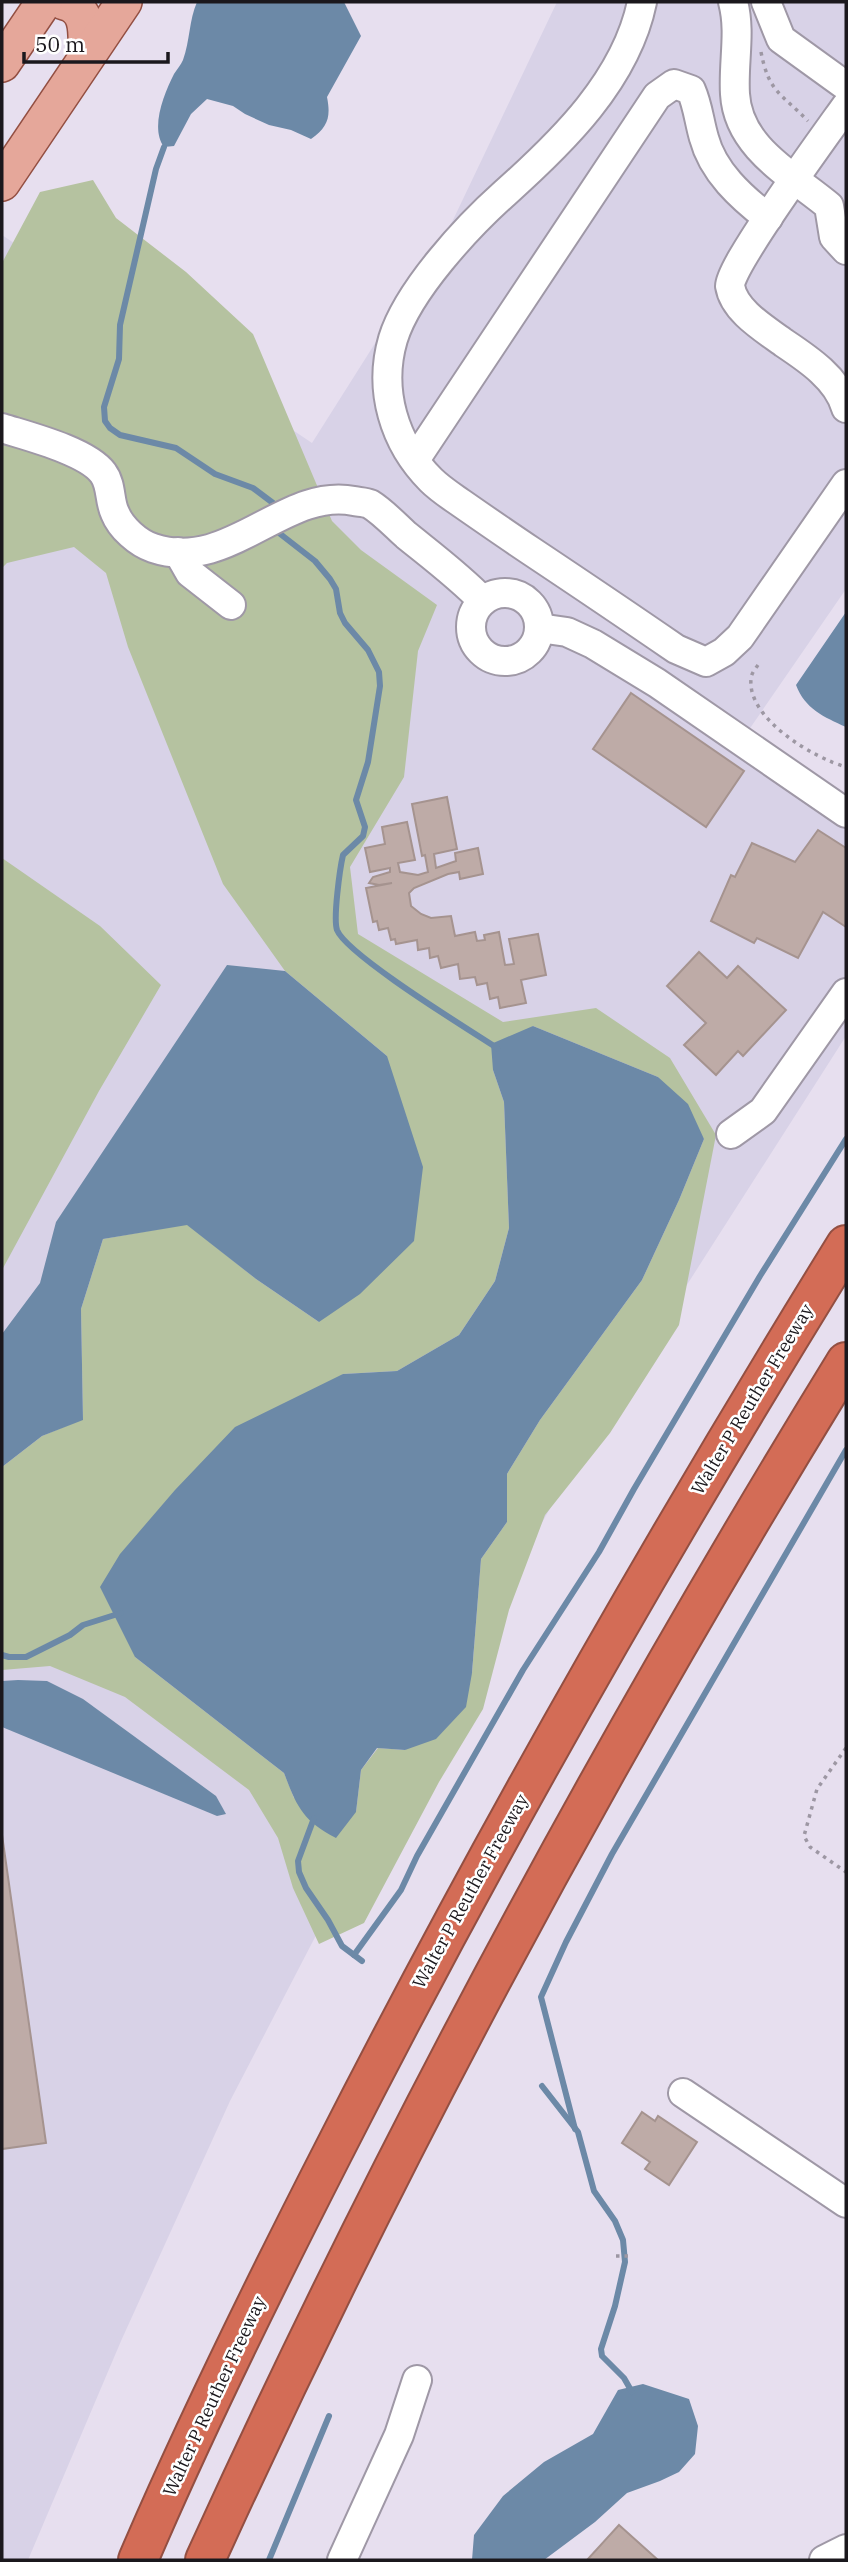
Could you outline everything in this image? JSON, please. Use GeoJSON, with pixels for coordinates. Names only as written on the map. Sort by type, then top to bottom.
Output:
{"type":"FeatureCollection","features":[{"type":"Feature","properties":{"kind":"highway","name":"Walter P Reuther Freeway"},"geometry":{"type":"LineString","coordinates":[[138,2560],[274,2268],[402,2015],[495,1843],[649,1571],[846,1245]]}},
{"type":"Feature","properties":{"kind":"highway"},"geometry":{"type":"LineString","coordinates":[[205,2560],[327,2299],[506,1949],[645,1699],[846,1362]]}},
{"type":"Feature","properties":{"kind":"main road"},"geometry":{"type":"LineString","coordinates":[[2,183],[124,2]]}},
{"type":"Feature","properties":{"kind":"main road"},"geometry":{"type":"LineString","coordinates":[[5,53],[52,3],[73,4],[80,10],[86,22],[86,56]]}},
{"type":"Feature","properties":{"kind":"street"},"geometry":{"type":"LineString","coordinates":[[642,2],[640,14],[621,58],[581,118],[458,240],[408,308],[393,338],[388,366],[388,398],[395,426],[415,460],[432,481],[676,649],[706,662],[724,652],[740,637],[846,484]]}},
{"type":"Feature","properties":{"kind":"street"},"geometry":{"type":"LineString","coordinates":[[733,2],[738,22],[735,96],[743,126],[767,159],[838,205],[834,237],[846,250]]}},
{"type":"Feature","properties":{"kind":"street"},"geometry":{"type":"LineString","coordinates":[[766,2],[781,39],[846,86]]}},
{"type":"Feature","properties":{"kind":"street"},"geometry":{"type":"LineString","coordinates":[[415,460],[657,96],[674,84],[691,90],[699,108],[704,139],[721,172],[732,187],[768,218]]}},
{"type":"Feature","properties":{"kind":"street"},"geometry":{"type":"LineString","coordinates":[[846,106],[768,218],[734,271],[730,283],[734,302],[764,328],[819,368],[844,400],[846,408]]}},
{"type":"Feature","properties":{"kind":"street"},"geometry":{"type":"LineString","coordinates":[[2,428],[47,442],[91,463],[103,473],[110,488],[115,514],[132,537],[153,548],[178,552],[207,551],[236,541],[310,503],[340,498],[368,503],[483,601]]}},
{"type":"Feature","properties":{"kind":"street"},"geometry":{"type":"LineString","coordinates":[[178,552],[190,573],[231,605]]}},
{"type":"Feature","properties":{"kind":"street"},"geometry":{"type":"LineString","coordinates":[[501,593],[513,593],[532,606],[539,628],[537,638],[524,655],[514,660],[492,659],[483,653],[472,635],[471,624],[474,613],[483,601],[501,593]]}},
{"type":"Feature","properties":{"kind":"street"},"geometry":{"type":"LineString","coordinates":[[539,628],[576,636],[657,682],[846,813]]}},
{"type":"Feature","properties":{"kind":"street"},"geometry":{"type":"LineString","coordinates":[[731,1134],[763,1111],[846,993]]}},
{"type":"Feature","properties":{"kind":"street"},"geometry":{"type":"LineString","coordinates":[[683,2093],[846,2203]]}},
{"type":"Feature","properties":{"kind":"street"},"geometry":{"type":"LineString","coordinates":[[342,2560],[399,2435],[417,2380]]}},
{"type":"Feature","properties":{"kind":"street"},"geometry":{"type":"LineString","coordinates":[[824,2560],[846,2549]]}},
{"type":"Feature","properties":{"kind":"path"},"geometry":{"type":"LineString","coordinates":[[760,48],[765,72],[774,90],[825,136]]}},
{"type":"Feature","properties":{"kind":"path"},"geometry":{"type":"LineString","coordinates":[[758,665],[750,677],[752,692],[760,708],[796,744],[846,767]]}},
{"type":"Feature","properties":{"kind":"path"},"geometry":{"type":"LineString","coordinates":[[846,1748],[817,1788],[804,1836],[810,1847],[846,1872]]}},
{"type":"Feature","properties":{"kind":"path"},"geometry":{"type":"LineString","coordinates":[[616,2256],[634,2256]]}},
{"type":"Feature","properties":{"kind":"shaded area"},"geometry":{"type":"Polygon","coordinates":[[[557,2],[846,2],[846,589],[746,734],[846,802],[846,1036],[589,1438],[353,1864],[230,2101],[121,2341],[28,2560],[2,2560],[2,235],[312,443],[453,220],[557,2]]]}},
{"type":"Feature","properties":{"kind":"green space"},"geometry":{"type":"Polygon","coordinates":[[[93,180],[116,218],[186,272],[253,334],[332,521],[361,550],[437,605],[418,651],[404,777],[350,867],[358,934],[503,1022],[596,1008],[670,1058],[716,1135],[679,1325],[610,1433],[545,1515],[509,1610],[483,1709],[439,1782],[364,1923],[319,1944],[293,1888],[278,1838],[249,1790],[125,1697],[50,1666],[2,1670],[2,1467],[42,1436],[83,1419],[81,1309],[103,1239],[187,1224],[256,1279],[319,1322],[387,1056],[285,971],[223,884],[128,647],[106,573],[74,547],[7,563],[2,568],[2,263],[40,192],[93,180]],[[533,1026],[493,1070],[504,1102],[509,1228],[495,1281],[459,1335],[397,1371],[343,1374],[135,1657],[284,1773],[294,1798],[356,1812],[361,1770],[378,1748],[405,1750],[472,1673],[481,1559],[507,1522],[507,1474],[540,1420],[642,1280],[704,1139],[658,1077],[533,1026]]]}},
{"type":"Feature","properties":{"kind":"green space"},"geometry":{"type":"Polygon","coordinates":[[[2,858],[100,926],[161,985],[99,1091],[2,1270],[2,858]]]}},
{"type":"Feature","properties":{"kind":"water"},"geometry":{"type":"Polygon","coordinates":[[[197,2],[344,2],[361,36],[327,97],[327,121],[317,135],[311,139],[291,130],[269,125],[233,106],[207,99],[191,114],[174,146],[164,147],[158,130],[160,111],[170,82],[183,60],[197,2]]]}},
{"type":"Feature","properties":{"kind":"water"},"geometry":{"type":"Polygon","coordinates":[[[846,612],[846,727],[810,706],[796,685],[846,612]]]}},
{"type":"Feature","properties":{"kind":"water"},"geometry":{"type":"Polygon","coordinates":[[[227,965],[285,971],[387,1056],[423,1167],[414,1241],[360,1294],[319,1322],[256,1279],[187,1225],[103,1239],[81,1309],[83,1420],[42,1436],[2,1467],[2,1334],[40,1283],[56,1222],[227,965]]]}},
{"type":"Feature","properties":{"kind":"water"},"geometry":{"type":"Polygon","coordinates":[[[533,1026],[658,1077],[688,1104],[704,1139],[642,1280],[540,1420],[507,1474],[507,1522],[481,1559],[472,1673],[466,1707],[436,1739],[405,1750],[377,1748],[361,1770],[356,1812],[336,1838],[302,1812],[284,1773],[135,1657],[100,1587],[120,1554],[175,1490],[235,1427],[343,1374],[397,1371],[459,1335],[495,1281],[509,1228],[504,1102],[493,1070],[491,1044],[533,1026]]]}},
{"type":"Feature","properties":{"kind":"water"},"geometry":{"type":"Polygon","coordinates":[[[2,1681],[47,1681],[83,1699],[216,1796],[226,1814],[217,1816],[2,1727],[2,1681]]]}},
{"type":"Feature","properties":{"kind":"water"},"geometry":{"type":"Polygon","coordinates":[[[643,2384],[689,2399],[698,2426],[695,2454],[679,2472],[627,2493],[595,2522],[544,2560],[472,2560],[474,2535],[503,2496],[544,2462],[593,2434],[618,2390],[643,2384]]]}},
{"type":"Feature","properties":{"kind":"building"},"geometry":{"type":"Polygon","coordinates":[[[631,693],[744,771],[706,827],[593,749],[631,693]]]}},
{"type":"Feature","properties":{"kind":"building"},"geometry":{"type":"Polygon","coordinates":[[[447,797],[457,849],[434,854],[436,868],[456,861],[455,853],[478,848],[483,874],[460,879],[459,872],[448,874],[414,888],[409,893],[411,906],[431,918],[451,916],[455,936],[475,932],[477,941],[485,940],[484,935],[499,932],[505,965],[514,964],[509,939],[538,934],[546,975],[521,980],[526,1003],[500,1008],[498,997],[490,999],[487,983],[477,985],[475,977],[460,979],[458,964],[441,968],[438,956],[430,958],[429,948],[418,950],[417,940],[396,944],[395,939],[391,940],[388,928],[379,930],[377,921],[373,922],[366,888],[392,883],[369,883],[373,877],[390,872],[390,868],[370,872],[365,848],[385,844],[382,827],[407,822],[415,860],[398,863],[400,872],[418,875],[428,872],[425,855],[422,856],[412,804],[447,797]]]}},
{"type":"Feature","properties":{"kind":"building"},"geometry":{"type":"Polygon","coordinates":[[[818,830],[846,848],[846,927],[823,912],[798,958],[757,938],[754,943],[711,921],[731,875],[735,877],[752,843],[795,862],[818,830]]]}},
{"type":"Feature","properties":{"kind":"building"},"geometry":{"type":"Polygon","coordinates":[[[699,952],[727,978],[738,966],[786,1010],[743,1056],[738,1051],[716,1075],[684,1045],[706,1023],[667,986],[699,952]]]}},
{"type":"Feature","properties":{"kind":"building"},"geometry":{"type":"Polygon","coordinates":[[[2,1835],[46,2143],[2,2149],[2,1835]]]}},
{"type":"Feature","properties":{"kind":"building"},"geometry":{"type":"Polygon","coordinates":[[[642,2112],[655,2121],[658,2116],[697,2142],[669,2185],[645,2169],[650,2162],[622,2143],[642,2112]]]}},
{"type":"Feature","properties":{"kind":"building"},"geometry":{"type":"Polygon","coordinates":[[[619,2525],[658,2560],[587,2560],[619,2525]]]}},
{"type":"Feature","properties":{"kind":"waterway"},"geometry":{"type":"LineString","coordinates":[[164,147],[156,169],[120,325],[119,359],[104,407],[105,421],[120,435],[176,448],[215,474],[253,488],[273,503],[277,510]]}},
{"type":"Feature","properties":{"kind":"waterway"},"geometry":{"type":"LineString","coordinates":[[278,524],[279,533],[315,561],[330,579],[336,589],[340,613],[345,623],[368,650],[379,672],[380,686],[368,762],[356,800],[365,827],[363,836],[343,855],[336,904],[337,930],[362,956],[384,973],[497,1048]]}},
{"type":"Feature","properties":{"kind":"waterway"},"geometry":{"type":"LineString","coordinates":[[354,1955],[401,1890],[417,1856],[523,1670],[599,1552],[760,1276],[846,1139]]}},
{"type":"Feature","properties":{"kind":"waterway"},"geometry":{"type":"LineString","coordinates":[[575,2129],[541,1997],[612,1854],[846,1450]]}},
{"type":"Feature","properties":{"kind":"waterway"},"geometry":{"type":"LineString","coordinates":[[2,1655],[26,1657],[70,1635],[83,1625],[121,1613]]}},
{"type":"Feature","properties":{"kind":"waterway"},"geometry":{"type":"LineString","coordinates":[[314,1818],[298,1861],[299,1872],[342,1946],[362,1961]]}},
{"type":"Feature","properties":{"kind":"waterway"},"geometry":{"type":"LineString","coordinates":[[542,2086],[578,2132],[594,2191],[615,2221],[623,2240],[625,2262],[601,2349],[602,2356],[624,2378],[632,2392]]}},
{"type":"Feature","properties":{"kind":"waterway"},"geometry":{"type":"LineString","coordinates":[[269,2560],[329,2416]]}}]}
